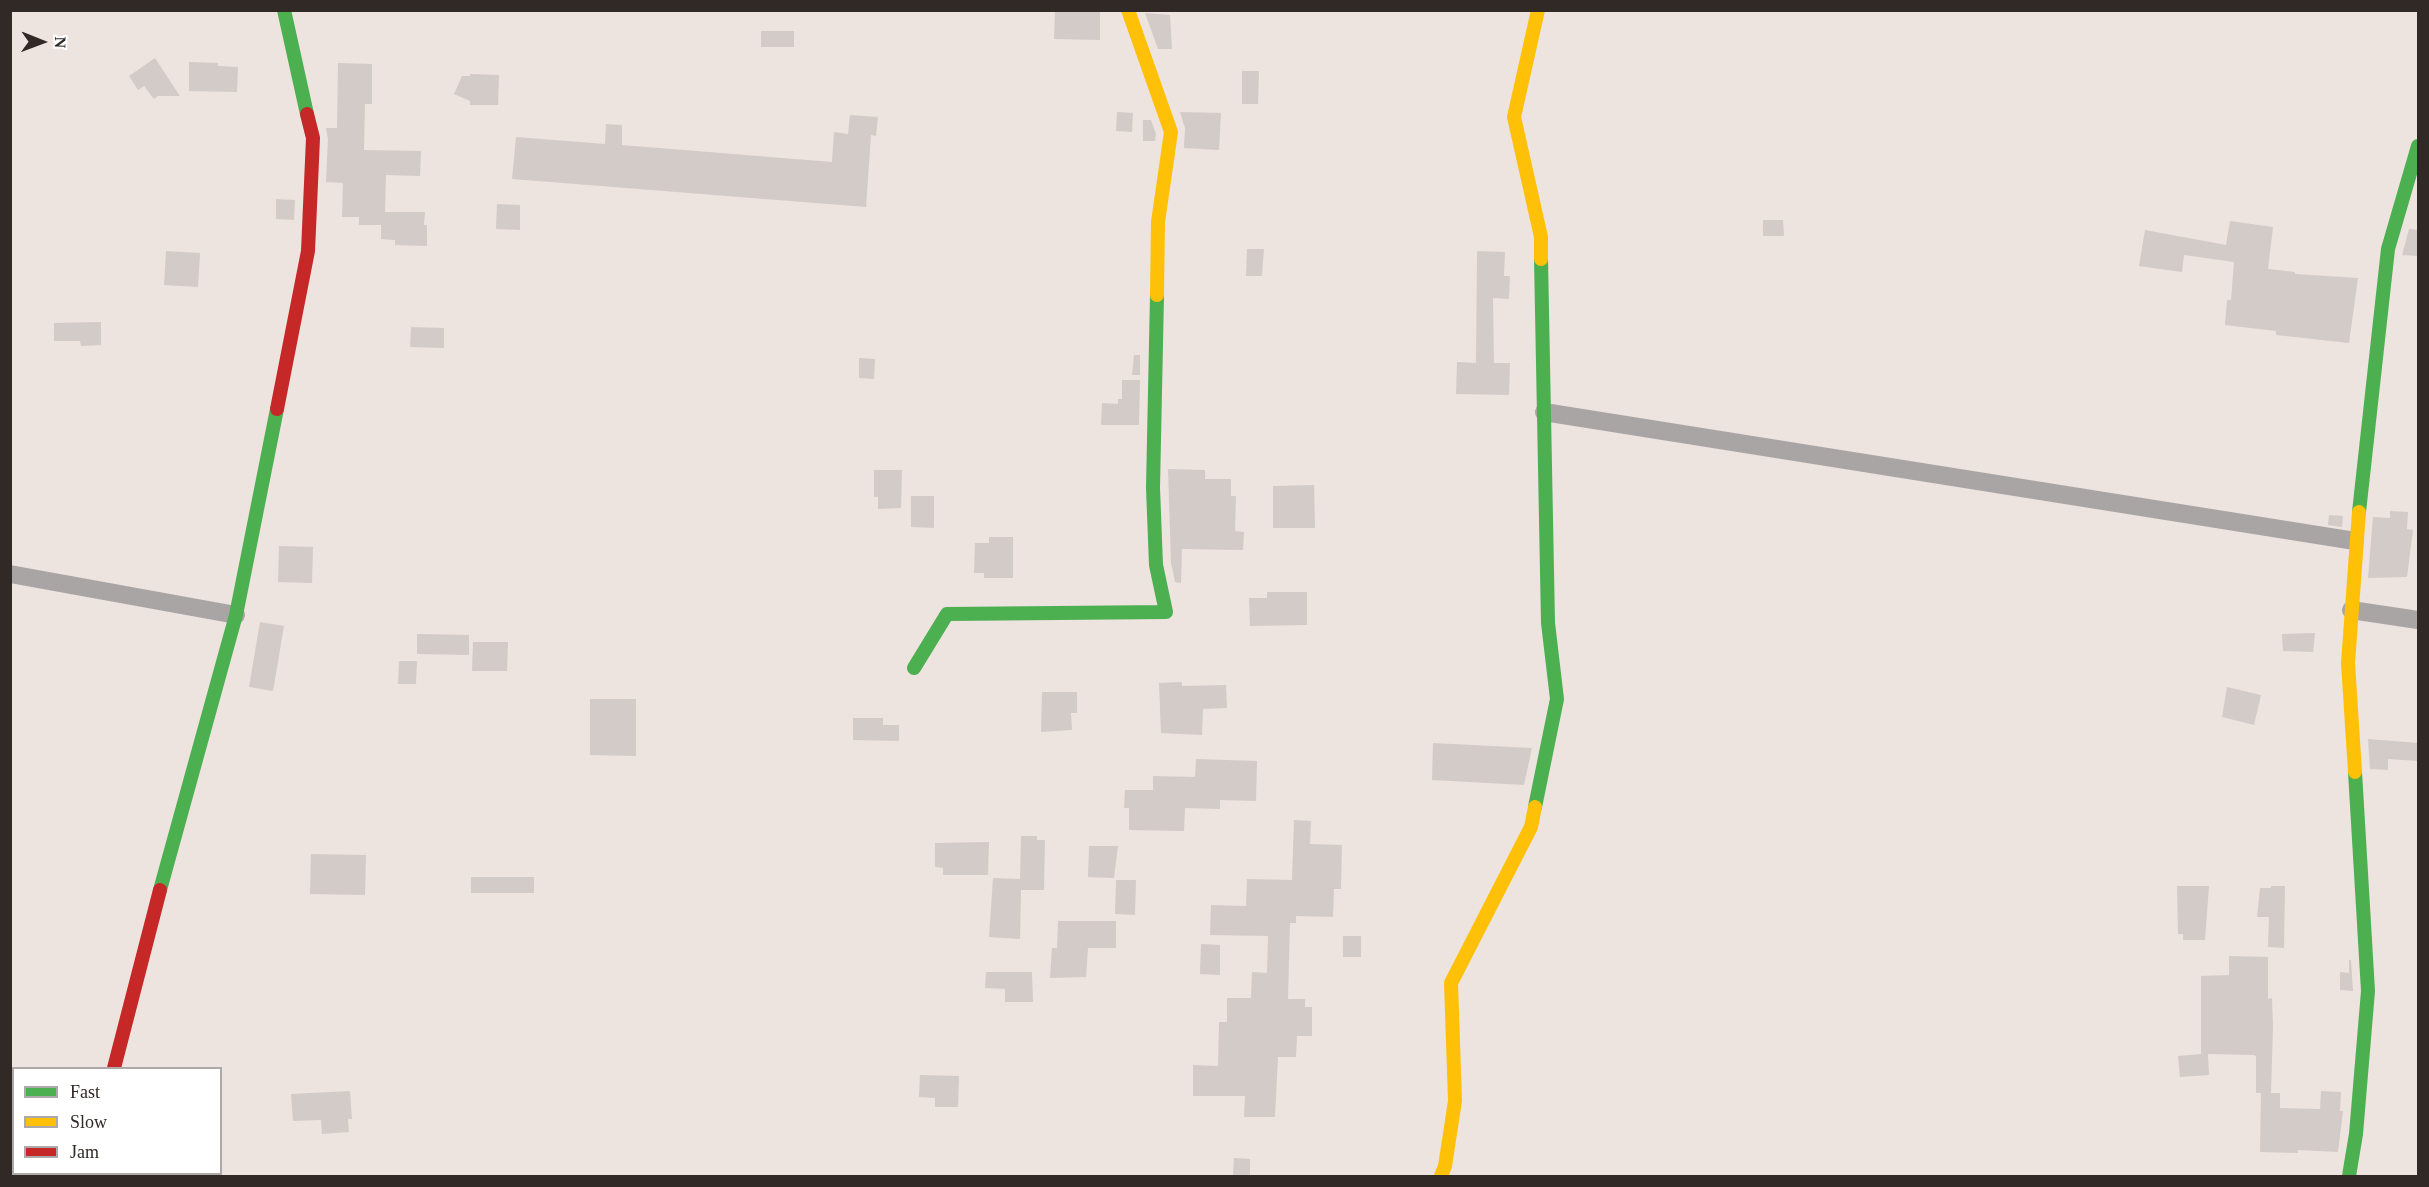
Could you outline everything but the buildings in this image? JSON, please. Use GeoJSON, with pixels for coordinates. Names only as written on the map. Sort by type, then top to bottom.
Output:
{"type":"FeatureCollection","features":[{"type":"Feature","properties":{"kind":"street"},"geometry":{"type":"LineString","coordinates":[[114,1067],[236,615],[308,251],[313,138],[284,10]]}},
{"type":"Feature","properties":{"kind":"street"},"geometry":{"type":"LineString","coordinates":[[914,668],[947,614],[1166,612],[1156,566],[1153,488],[1158,222],[1172,132],[1128,10]]}},
{"type":"Feature","properties":{"kind":"street"},"geometry":{"type":"LineString","coordinates":[[1441,1176],[1445,1166],[1455,1101],[1451,982],[1531,827],[1557,699],[1548,623],[1541,237],[1514,117],[1538,10]]}},
{"type":"Feature","properties":{"kind":"street"},"geometry":{"type":"LineString","coordinates":[[2349,1176],[2356,1134],[2368,991],[2348,663],[2355,541],[2388,249],[2418,146]]}},
{"type":"Feature","properties":{"kind":"street"},"geometry":{"type":"LineString","coordinates":[[1544,412],[2355,541]]}},
{"type":"Feature","properties":{"kind":"street"},"geometry":{"type":"LineString","coordinates":[[10,574],[236,615]]}},
{"type":"Feature","properties":{"kind":"street"},"geometry":{"type":"LineString","coordinates":[[2351,610],[2418,621]]}},
{"type":"Feature","properties":{"kind":"traffic: fast"},"geometry":{"type":"LineString","coordinates":[[284,10],[307,114]]}},
{"type":"Feature","properties":{"kind":"traffic: fast"},"geometry":{"type":"LineString","coordinates":[[2359,512],[2388,249],[2418,146]]}},
{"type":"Feature","properties":{"kind":"traffic: fast"},"geometry":{"type":"LineString","coordinates":[[1535,807],[1557,699],[1548,623],[1541,259]]}},
{"type":"Feature","properties":{"kind":"traffic: fast"},"geometry":{"type":"LineString","coordinates":[[914,668],[947,614],[1166,612],[1156,565],[1153,488],[1157,295]]}},
{"type":"Feature","properties":{"kind":"traffic: fast"},"geometry":{"type":"LineString","coordinates":[[160,890],[236,615],[277,409]]}},
{"type":"Feature","properties":{"kind":"traffic: fast"},"geometry":{"type":"LineString","coordinates":[[2349,1176],[2356,1134],[2368,991],[2355,772]]}},
{"type":"Feature","properties":{"kind":"traffic: slow"},"geometry":{"type":"LineString","coordinates":[[1128,10],[1171,132],[1158,222],[1157,295]]}},
{"type":"Feature","properties":{"kind":"traffic: slow"},"geometry":{"type":"LineString","coordinates":[[1538,10],[1514,117],[1541,237],[1541,259]]}},
{"type":"Feature","properties":{"kind":"traffic: slow"},"geometry":{"type":"LineString","coordinates":[[2355,772],[2348,663],[2359,512]]}},
{"type":"Feature","properties":{"kind":"traffic: slow"},"geometry":{"type":"LineString","coordinates":[[1441,1176],[1445,1166],[1455,1101],[1451,983],[1531,827],[1535,807]]}},
{"type":"Feature","properties":{"kind":"traffic: jam"},"geometry":{"type":"LineString","coordinates":[[277,409],[308,251],[313,138],[307,114]]}},
{"type":"Feature","properties":{"kind":"traffic: jam"},"geometry":{"type":"LineString","coordinates":[[114,1067],[160,890]]}}]}
